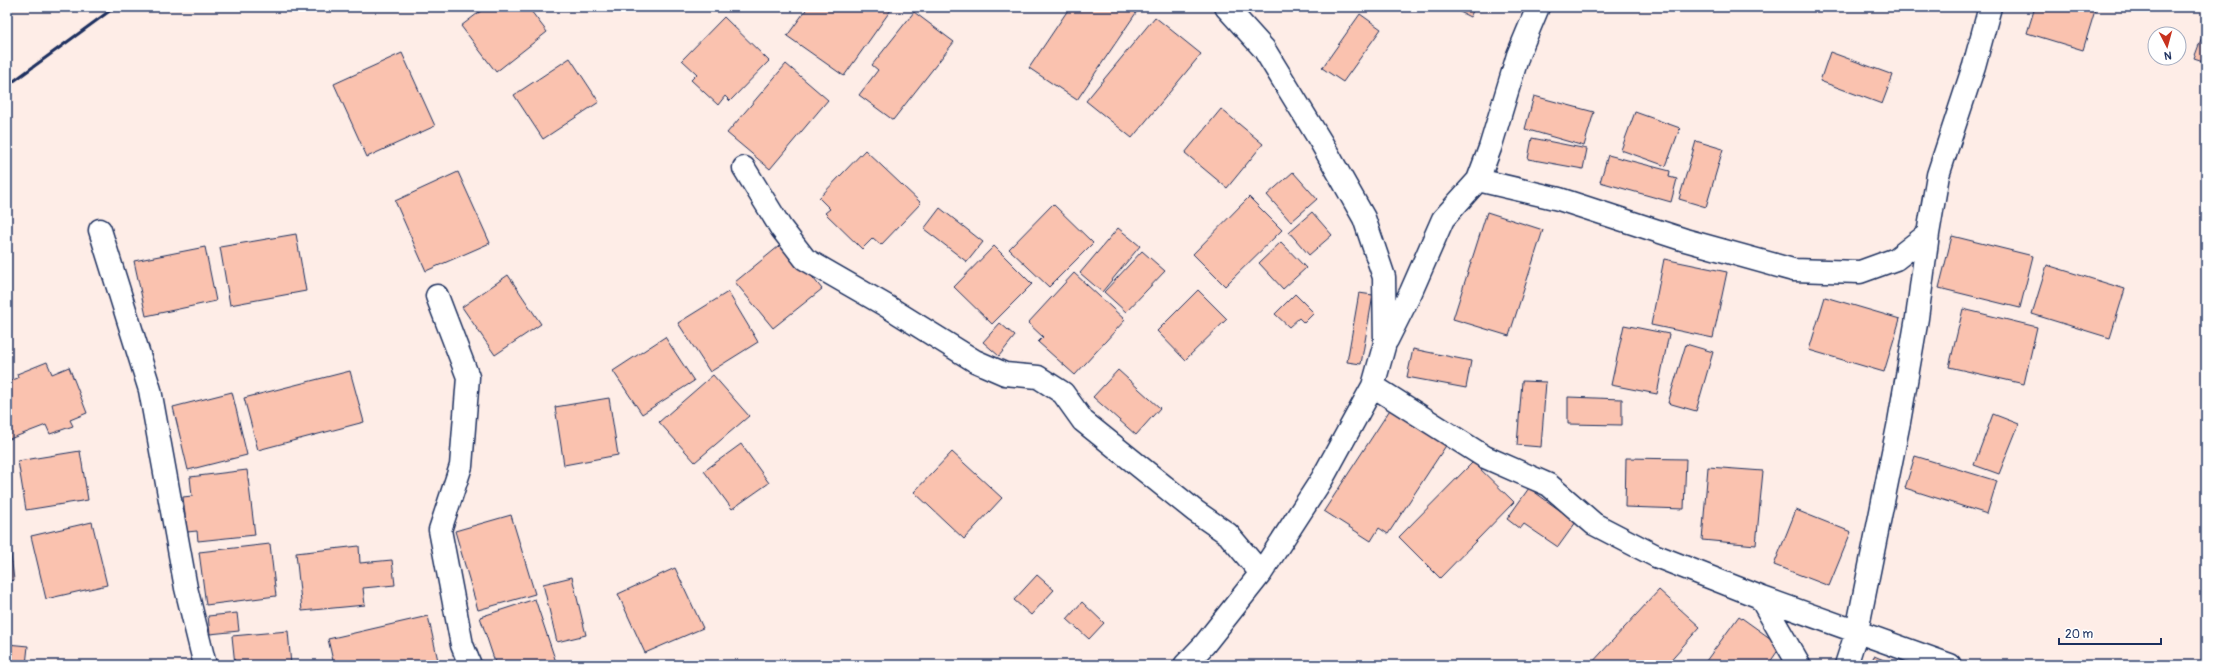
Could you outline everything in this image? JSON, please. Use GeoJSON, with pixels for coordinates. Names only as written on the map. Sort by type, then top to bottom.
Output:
{"type":"FeatureCollection","features":[{"type":"Feature","properties":{"kind":"street"},"geometry":{"type":"LineString","coordinates":[[1226,7],[1264,49],[1321,142],[1364,218],[1384,277],[1385,343]]}},
{"type":"Feature","properties":{"kind":"street"},"geometry":{"type":"LineString","coordinates":[[1186,665],[1204,645],[1261,573],[1322,479],[1373,386],[1385,343],[1411,292],[1443,220],[1478,180],[1490,148],[1518,56],[1538,7]]}},
{"type":"Feature","properties":{"kind":"street"},"geometry":{"type":"LineString","coordinates":[[1846,665],[1857,631],[1899,422],[1917,318],[1928,234],[1938,175],[1974,66],[1990,7]]}},
{"type":"Feature","properties":{"kind":"street"},"geometry":{"type":"LineString","coordinates":[[744,168],[781,228],[805,259],[885,305],[975,361],[1005,374],[1038,377],[1063,393],[1083,421],[1194,511],[1228,534],[1261,573]]}},
{"type":"Feature","properties":{"kind":"street"},"geometry":{"type":"LineString","coordinates":[[1478,180],[1559,199],[1685,240],[1793,270],[1860,272],[1896,260],[1928,234]]}},
{"type":"Feature","properties":{"kind":"street"},"geometry":{"type":"LineString","coordinates":[[100,230],[150,390],[186,588],[205,665]]}},
{"type":"Feature","properties":{"kind":"street"},"geometry":{"type":"LineString","coordinates":[[437,296],[468,377],[461,466],[440,530],[462,645],[470,665]]}},
{"type":"Feature","properties":{"kind":"street"},"geometry":{"type":"LineString","coordinates":[[1373,386],[1485,457],[1549,486],[1594,524],[1656,556],[1760,597],[1950,665]]}},
{"type":"Feature","properties":{"kind":"street"},"geometry":{"type":"LineString","coordinates":[[1760,597],[1798,665]]}},
{"type":"Feature","properties":{"kind":"building"},"geometry":{"type":"Polygon","coordinates":[[[486,7],[528,7],[547,32],[496,72],[461,26],[486,7]]]}},
{"type":"Feature","properties":{"kind":"building"},"geometry":{"type":"Polygon","coordinates":[[[808,7],[893,7],[844,76],[787,36],[808,7]]]}},
{"type":"Feature","properties":{"kind":"building"},"geometry":{"type":"Polygon","coordinates":[[[1070,7],[1140,7],[1077,100],[1029,68],[1070,7]]]}},
{"type":"Feature","properties":{"kind":"building"},"geometry":{"type":"Polygon","coordinates":[[[1450,7],[1475,7],[1470,17],[1450,7]]]}},
{"type":"Feature","properties":{"kind":"building"},"geometry":{"type":"Polygon","coordinates":[[[2035,7],[2096,7],[2083,50],[2027,33],[2035,7]]]}},
{"type":"Feature","properties":{"kind":"building"},"geometry":{"type":"Polygon","coordinates":[[[914,12],[954,42],[893,120],[859,95],[878,70],[872,65],[914,12]]]}},
{"type":"Feature","properties":{"kind":"building"},"geometry":{"type":"Polygon","coordinates":[[[1360,14],[1381,29],[1343,82],[1322,68],[1360,14]]]}},
{"type":"Feature","properties":{"kind":"building"},"geometry":{"type":"Polygon","coordinates":[[[724,17],[769,61],[730,101],[725,96],[718,105],[691,80],[697,74],[682,60],[724,17]]]}},
{"type":"Feature","properties":{"kind":"building"},"geometry":{"type":"Polygon","coordinates":[[[1155,17],[1201,54],[1132,138],[1086,101],[1155,17]]]}},
{"type":"Feature","properties":{"kind":"building"},"geometry":{"type":"Polygon","coordinates":[[[2206,26],[2206,62],[2194,58],[2206,26]]]}},
{"type":"Feature","properties":{"kind":"building"},"geometry":{"type":"Polygon","coordinates":[[[1830,52],[1893,75],[1882,104],[1820,81],[1830,52]]]}},
{"type":"Feature","properties":{"kind":"building"},"geometry":{"type":"Polygon","coordinates":[[[402,53],[435,126],[367,157],[334,84],[402,53]]]}},
{"type":"Feature","properties":{"kind":"building"},"geometry":{"type":"Polygon","coordinates":[[[570,58],[599,102],[543,139],[514,95],[570,58]]]}},
{"type":"Feature","properties":{"kind":"building"},"geometry":{"type":"Polygon","coordinates":[[[786,64],[828,100],[770,169],[727,133],[786,64]]]}},
{"type":"Feature","properties":{"kind":"building"},"geometry":{"type":"Polygon","coordinates":[[[1534,96],[1594,112],[1584,146],[1525,129],[1534,96]]]}},
{"type":"Feature","properties":{"kind":"building"},"geometry":{"type":"Polygon","coordinates":[[[1221,109],[1263,144],[1227,188],[1185,153],[1221,109]]]}},
{"type":"Feature","properties":{"kind":"building"},"geometry":{"type":"Polygon","coordinates":[[[1635,112],[1680,128],[1666,166],[1621,150],[1635,112]]]}},
{"type":"Feature","properties":{"kind":"building"},"geometry":{"type":"Polygon","coordinates":[[[1532,138],[1587,149],[1583,169],[1528,159],[1532,138]]]}},
{"type":"Feature","properties":{"kind":"building"},"geometry":{"type":"Polygon","coordinates":[[[1696,141],[1723,149],[1706,207],[1679,199],[1696,141]]]}},
{"type":"Feature","properties":{"kind":"building"},"geometry":{"type":"Polygon","coordinates":[[[865,150],[921,203],[881,245],[873,238],[862,249],[825,213],[830,209],[819,198],[865,150]]]}},
{"type":"Feature","properties":{"kind":"building"},"geometry":{"type":"Polygon","coordinates":[[[1608,155],[1670,171],[1669,177],[1677,179],[1671,202],[1600,182],[1608,155]]]}},
{"type":"Feature","properties":{"kind":"building"},"geometry":{"type":"Polygon","coordinates":[[[458,172],[490,243],[426,271],[395,201],[458,172]]]}},
{"type":"Feature","properties":{"kind":"building"},"geometry":{"type":"Polygon","coordinates":[[[1293,172],[1317,199],[1291,222],[1267,195],[1293,172]]]}},
{"type":"Feature","properties":{"kind":"building"},"geometry":{"type":"Polygon","coordinates":[[[1249,197],[1282,230],[1225,286],[1193,254],[1249,197]]]}},
{"type":"Feature","properties":{"kind":"building"},"geometry":{"type":"Polygon","coordinates":[[[1053,204],[1093,243],[1049,287],[1009,249],[1053,204]]]}},
{"type":"Feature","properties":{"kind":"building"},"geometry":{"type":"Polygon","coordinates":[[[940,208],[983,242],[967,262],[924,229],[940,208]]]}},
{"type":"Feature","properties":{"kind":"building"},"geometry":{"type":"Polygon","coordinates":[[[1312,212],[1332,235],[1309,255],[1289,232],[1312,212]]]}},
{"type":"Feature","properties":{"kind":"building"},"geometry":{"type":"Polygon","coordinates":[[[1487,212],[1543,230],[1509,336],[1453,319],[1487,212]]]}},
{"type":"Feature","properties":{"kind":"building"},"geometry":{"type":"Polygon","coordinates":[[[1118,228],[1140,246],[1102,292],[1080,273],[1118,228]]]}},
{"type":"Feature","properties":{"kind":"building"},"geometry":{"type":"Polygon","coordinates":[[[296,234],[306,291],[230,305],[220,247],[296,234]]]}},
{"type":"Feature","properties":{"kind":"building"},"geometry":{"type":"Polygon","coordinates":[[[1952,236],[2033,256],[2020,308],[1939,288],[1952,236]]]}},
{"type":"Feature","properties":{"kind":"building"},"geometry":{"type":"Polygon","coordinates":[[[784,242],[822,289],[773,328],[735,282],[784,242]]]}},
{"type":"Feature","properties":{"kind":"building"},"geometry":{"type":"Polygon","coordinates":[[[1281,242],[1306,268],[1283,289],[1259,263],[1281,242]]]}},
{"type":"Feature","properties":{"kind":"building"},"geometry":{"type":"Polygon","coordinates":[[[994,246],[1032,284],[992,324],[954,287],[994,246]]]}},
{"type":"Feature","properties":{"kind":"building"},"geometry":{"type":"Polygon","coordinates":[[[205,247],[216,301],[146,316],[134,261],[205,247]]]}},
{"type":"Feature","properties":{"kind":"building"},"geometry":{"type":"Polygon","coordinates":[[[1142,251],[1165,271],[1126,312],[1104,292],[1142,251]]]}},
{"type":"Feature","properties":{"kind":"building"},"geometry":{"type":"Polygon","coordinates":[[[1664,259],[1727,272],[1713,338],[1651,325],[1664,259]]]}},
{"type":"Feature","properties":{"kind":"building"},"geometry":{"type":"Polygon","coordinates":[[[2047,265],[2125,289],[2110,338],[2032,314],[2047,265]]]}},
{"type":"Feature","properties":{"kind":"building"},"geometry":{"type":"Polygon","coordinates":[[[1074,273],[1125,320],[1075,375],[1038,342],[1043,337],[1028,323],[1074,273]]]}},
{"type":"Feature","properties":{"kind":"building"},"geometry":{"type":"Polygon","coordinates":[[[508,275],[541,324],[495,355],[462,307],[508,275]]]}},
{"type":"Feature","properties":{"kind":"building"},"geometry":{"type":"Polygon","coordinates":[[[1198,290],[1227,319],[1185,360],[1157,331],[1198,290]]]}},
{"type":"Feature","properties":{"kind":"building"},"geometry":{"type":"Polygon","coordinates":[[[728,292],[758,342],[710,372],[678,323],[728,292]]]}},
{"type":"Feature","properties":{"kind":"building"},"geometry":{"type":"Polygon","coordinates":[[[1359,293],[1373,295],[1361,364],[1347,362],[1359,293]]]}},
{"type":"Feature","properties":{"kind":"building"},"geometry":{"type":"Polygon","coordinates":[[[1295,294],[1314,313],[1304,323],[1299,318],[1289,327],[1275,314],[1295,294]]]}},
{"type":"Feature","properties":{"kind":"building"},"geometry":{"type":"Polygon","coordinates":[[[1825,297],[1900,319],[1884,372],[1809,350],[1825,297]]]}},
{"type":"Feature","properties":{"kind":"building"},"geometry":{"type":"Polygon","coordinates":[[[1963,309],[2037,327],[2024,384],[1949,367],[1963,309]]]}},
{"type":"Feature","properties":{"kind":"building"},"geometry":{"type":"Polygon","coordinates":[[[1000,323],[1015,336],[999,356],[983,342],[1000,323]]]}},
{"type":"Feature","properties":{"kind":"building"},"geometry":{"type":"Polygon","coordinates":[[[1624,325],[1669,334],[1657,394],[1611,385],[1624,325]]]}},
{"type":"Feature","properties":{"kind":"building"},"geometry":{"type":"Polygon","coordinates":[[[665,337],[694,381],[642,414],[613,371],[665,337]]]}},
{"type":"Feature","properties":{"kind":"building"},"geometry":{"type":"Polygon","coordinates":[[[1686,344],[1713,352],[1696,411],[1668,403],[1686,344]]]}},
{"type":"Feature","properties":{"kind":"building"},"geometry":{"type":"Polygon","coordinates":[[[1413,349],[1471,361],[1466,388],[1407,377],[1413,349]]]}},
{"type":"Feature","properties":{"kind":"building"},"geometry":{"type":"Polygon","coordinates":[[[47,362],[52,374],[69,367],[87,413],[70,420],[73,426],[50,434],[46,425],[7,440],[7,382],[18,378],[17,374],[47,362]]]}},
{"type":"Feature","properties":{"kind":"building"},"geometry":{"type":"Polygon","coordinates":[[[1118,370],[1160,408],[1136,435],[1093,397],[1118,370]]]}},
{"type":"Feature","properties":{"kind":"building"},"geometry":{"type":"Polygon","coordinates":[[[350,371],[364,422],[258,450],[244,398],[350,371]]]}},
{"type":"Feature","properties":{"kind":"building"},"geometry":{"type":"Polygon","coordinates":[[[713,375],[749,416],[695,462],[659,422],[713,375]]]}},
{"type":"Feature","properties":{"kind":"building"},"geometry":{"type":"Polygon","coordinates":[[[1522,381],[1546,382],[1541,447],[1517,445],[1522,381]]]}},
{"type":"Feature","properties":{"kind":"building"},"geometry":{"type":"Polygon","coordinates":[[[232,392],[247,455],[188,470],[173,407],[232,392]]]}},
{"type":"Feature","properties":{"kind":"building"},"geometry":{"type":"Polygon","coordinates":[[[1568,397],[1622,399],[1622,425],[1568,424],[1568,397]]]}},
{"type":"Feature","properties":{"kind":"building"},"geometry":{"type":"Polygon","coordinates":[[[609,398],[618,455],[564,465],[555,407],[609,398]]]}},
{"type":"Feature","properties":{"kind":"building"},"geometry":{"type":"Polygon","coordinates":[[[1393,405],[1449,441],[1388,534],[1379,528],[1371,541],[1324,511],[1393,405]]]}},
{"type":"Feature","properties":{"kind":"building"},"geometry":{"type":"Polygon","coordinates":[[[1993,414],[2019,424],[1999,474],[1974,465],[1993,414]]]}},
{"type":"Feature","properties":{"kind":"building"},"geometry":{"type":"Polygon","coordinates":[[[741,444],[769,483],[732,509],[704,471],[741,444]]]}},
{"type":"Feature","properties":{"kind":"building"},"geometry":{"type":"Polygon","coordinates":[[[80,451],[88,500],[26,510],[18,461],[80,451]]]}},
{"type":"Feature","properties":{"kind":"building"},"geometry":{"type":"Polygon","coordinates":[[[952,452],[1002,498],[964,539],[914,492],[952,452]]]}},
{"type":"Feature","properties":{"kind":"building"},"geometry":{"type":"Polygon","coordinates":[[[1915,456],[1997,481],[1987,514],[1905,488],[1915,456]]]}},
{"type":"Feature","properties":{"kind":"building"},"geometry":{"type":"Polygon","coordinates":[[[1626,458],[1686,459],[1684,509],[1625,507],[1626,458]]]}},
{"type":"Feature","properties":{"kind":"building"},"geometry":{"type":"Polygon","coordinates":[[[1473,462],[1514,502],[1440,578],[1399,537],[1473,462]]]}},
{"type":"Feature","properties":{"kind":"building"},"geometry":{"type":"Polygon","coordinates":[[[1708,467],[1763,471],[1756,545],[1702,540],[1708,467]]]}},
{"type":"Feature","properties":{"kind":"building"},"geometry":{"type":"Polygon","coordinates":[[[247,470],[255,535],[198,541],[197,531],[187,532],[183,497],[192,496],[190,477],[247,470]]]}},
{"type":"Feature","properties":{"kind":"building"},"geometry":{"type":"Polygon","coordinates":[[[1529,488],[1576,522],[1558,547],[1524,524],[1520,529],[1507,519],[1529,488]]]}},
{"type":"Feature","properties":{"kind":"building"},"geometry":{"type":"Polygon","coordinates":[[[1796,510],[1851,532],[1829,586],[1774,565],[1796,510]]]}},
{"type":"Feature","properties":{"kind":"building"},"geometry":{"type":"Polygon","coordinates":[[[511,515],[535,594],[478,610],[455,531],[511,515]]]}},
{"type":"Feature","properties":{"kind":"building"},"geometry":{"type":"Polygon","coordinates":[[[92,522],[107,585],[46,599],[31,536],[92,522]]]}},
{"type":"Feature","properties":{"kind":"building"},"geometry":{"type":"Polygon","coordinates":[[[7,538],[9,538],[14,580],[7,581],[7,538]]]}},
{"type":"Feature","properties":{"kind":"building"},"geometry":{"type":"Polygon","coordinates":[[[270,544],[276,596],[206,605],[199,552],[270,544]]]}},
{"type":"Feature","properties":{"kind":"building"},"geometry":{"type":"Polygon","coordinates":[[[359,546],[360,563],[392,560],[395,585],[363,588],[365,605],[302,611],[296,553],[359,546]]]}},
{"type":"Feature","properties":{"kind":"building"},"geometry":{"type":"Polygon","coordinates":[[[675,568],[703,628],[645,653],[618,594],[675,568]]]}},
{"type":"Feature","properties":{"kind":"building"},"geometry":{"type":"Polygon","coordinates":[[[1037,575],[1054,590],[1031,615],[1014,600],[1037,575]]]}},
{"type":"Feature","properties":{"kind":"building"},"geometry":{"type":"Polygon","coordinates":[[[572,577],[586,635],[557,642],[543,584],[572,577]]]}},
{"type":"Feature","properties":{"kind":"building"},"geometry":{"type":"Polygon","coordinates":[[[1659,590],[1700,627],[1666,665],[1590,665],[1659,590]]]}},
{"type":"Feature","properties":{"kind":"building"},"geometry":{"type":"Polygon","coordinates":[[[535,599],[557,665],[496,665],[480,617],[535,599]]]}},
{"type":"Feature","properties":{"kind":"building"},"geometry":{"type":"Polygon","coordinates":[[[1082,602],[1104,623],[1089,639],[1067,619],[1082,602]]]}},
{"type":"Feature","properties":{"kind":"building"},"geometry":{"type":"Polygon","coordinates":[[[237,613],[239,631],[210,634],[208,616],[237,613]]]}},
{"type":"Feature","properties":{"kind":"building"},"geometry":{"type":"Polygon","coordinates":[[[428,616],[439,665],[334,665],[328,639],[428,616]]]}},
{"type":"Feature","properties":{"kind":"building"},"geometry":{"type":"Polygon","coordinates":[[[1739,616],[1781,646],[1768,665],[1711,665],[1706,661],[1739,616]]]}},
{"type":"Feature","properties":{"kind":"building"},"geometry":{"type":"Polygon","coordinates":[[[288,631],[291,665],[235,665],[232,636],[288,631]]]}},
{"type":"Feature","properties":{"kind":"building"},"geometry":{"type":"Polygon","coordinates":[[[7,644],[28,646],[26,665],[7,665],[7,644]]]}},
{"type":"Feature","properties":{"kind":"building"},"geometry":{"type":"Polygon","coordinates":[[[1874,656],[1896,665],[1870,665],[1874,656]]]}},
{"type":"Feature","properties":{"kind":"railway"},"geometry":{"type":"LineString","coordinates":[[7,86],[115,7]]}}]}
